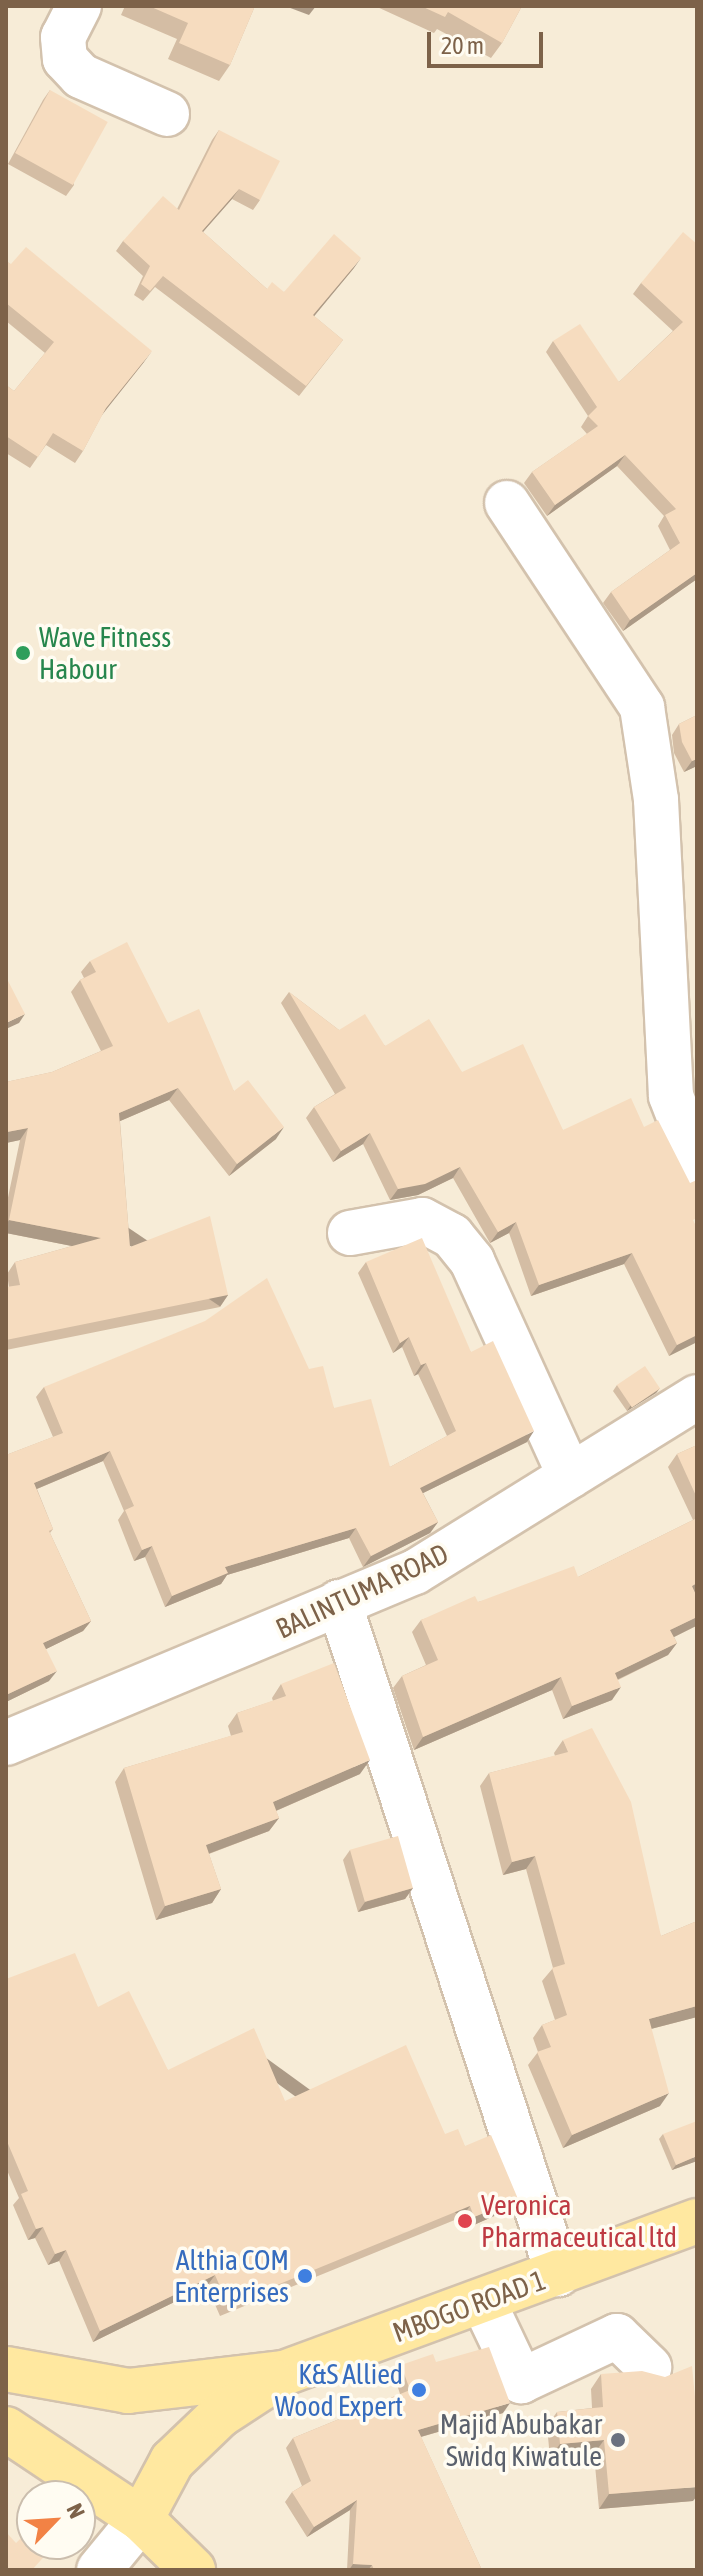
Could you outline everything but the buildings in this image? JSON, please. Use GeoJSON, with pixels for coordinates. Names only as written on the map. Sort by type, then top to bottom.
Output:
{"type":"FeatureCollection","features":[{"type":"Feature","properties":{"kind":"main road","name":"MBOGO ROAD 1"},"geometry":{"type":"LineString","coordinates":[[6,2369],[128,2391],[284,2373],[697,2221]]}},
{"type":"Feature","properties":{"kind":"main road","name":"MBOGO ROAD 1"},"geometry":{"type":"LineString","coordinates":[[141,2519],[172,2461],[220,2415],[284,2373]]}},
{"type":"Feature","properties":{"kind":"main road"},"geometry":{"type":"LineString","coordinates":[[6,2429],[141,2519],[193,2570]]}},
{"type":"Feature","properties":{"kind":"street"},"geometry":{"type":"LineString","coordinates":[[79,6],[63,37],[65,59],[81,76],[167,114]]}},
{"type":"Feature","properties":{"kind":"street"},"geometry":{"type":"LineString","coordinates":[[507,503],[642,707],[656,800],[671,1096],[697,1163]]}},
{"type":"Feature","properties":{"kind":"street"},"geometry":{"type":"LineString","coordinates":[[350,1233],[422,1220],[452,1236],[472,1261],[570,1476]]}},
{"type":"Feature","properties":{"kind":"street","name":"BALINTUMA ROAD"},"geometry":{"type":"LineString","coordinates":[[6,1743],[415,1572],[697,1397]]}},
{"type":"Feature","properties":{"kind":"street"},"geometry":{"type":"LineString","coordinates":[[339,1602],[558,2274]]}},
{"type":"Feature","properties":{"kind":"street"},"geometry":{"type":"LineString","coordinates":[[483,2301],[521,2381],[617,2336],[649,2367]]}},
{"type":"Feature","properties":{"kind":"street"},"geometry":{"type":"LineString","coordinates":[[99,2570],[141,2519]]}},
{"type":"Feature","properties":{"kind":"shaded area"},"geometry":{"type":"Polygon","coordinates":[[[6,6],[697,6],[697,2570],[6,2570],[6,6]]]}},
{"type":"Feature","properties":{"kind":"place","name":"Wave Fitness Habour"},"geometry":{"type":"Point","coordinates":[23,653]}},
{"type":"Feature","properties":{"kind":"place","name":"Veronica Pharmaceutical ltd"},"geometry":{"type":"Point","coordinates":[465,2221]}},
{"type":"Feature","properties":{"kind":"place","name":"Althia COM Enterprises"},"geometry":{"type":"Point","coordinates":[305,2276]}},
{"type":"Feature","properties":{"kind":"place","name":"K&S Allied Wood Expert"},"geometry":{"type":"Point","coordinates":[419,2390]}},
{"type":"Feature","properties":{"kind":"place","name":"Majid Abubakar Swidq Kiwatule"},"geometry":{"type":"Point","coordinates":[618,2440]}}]}
